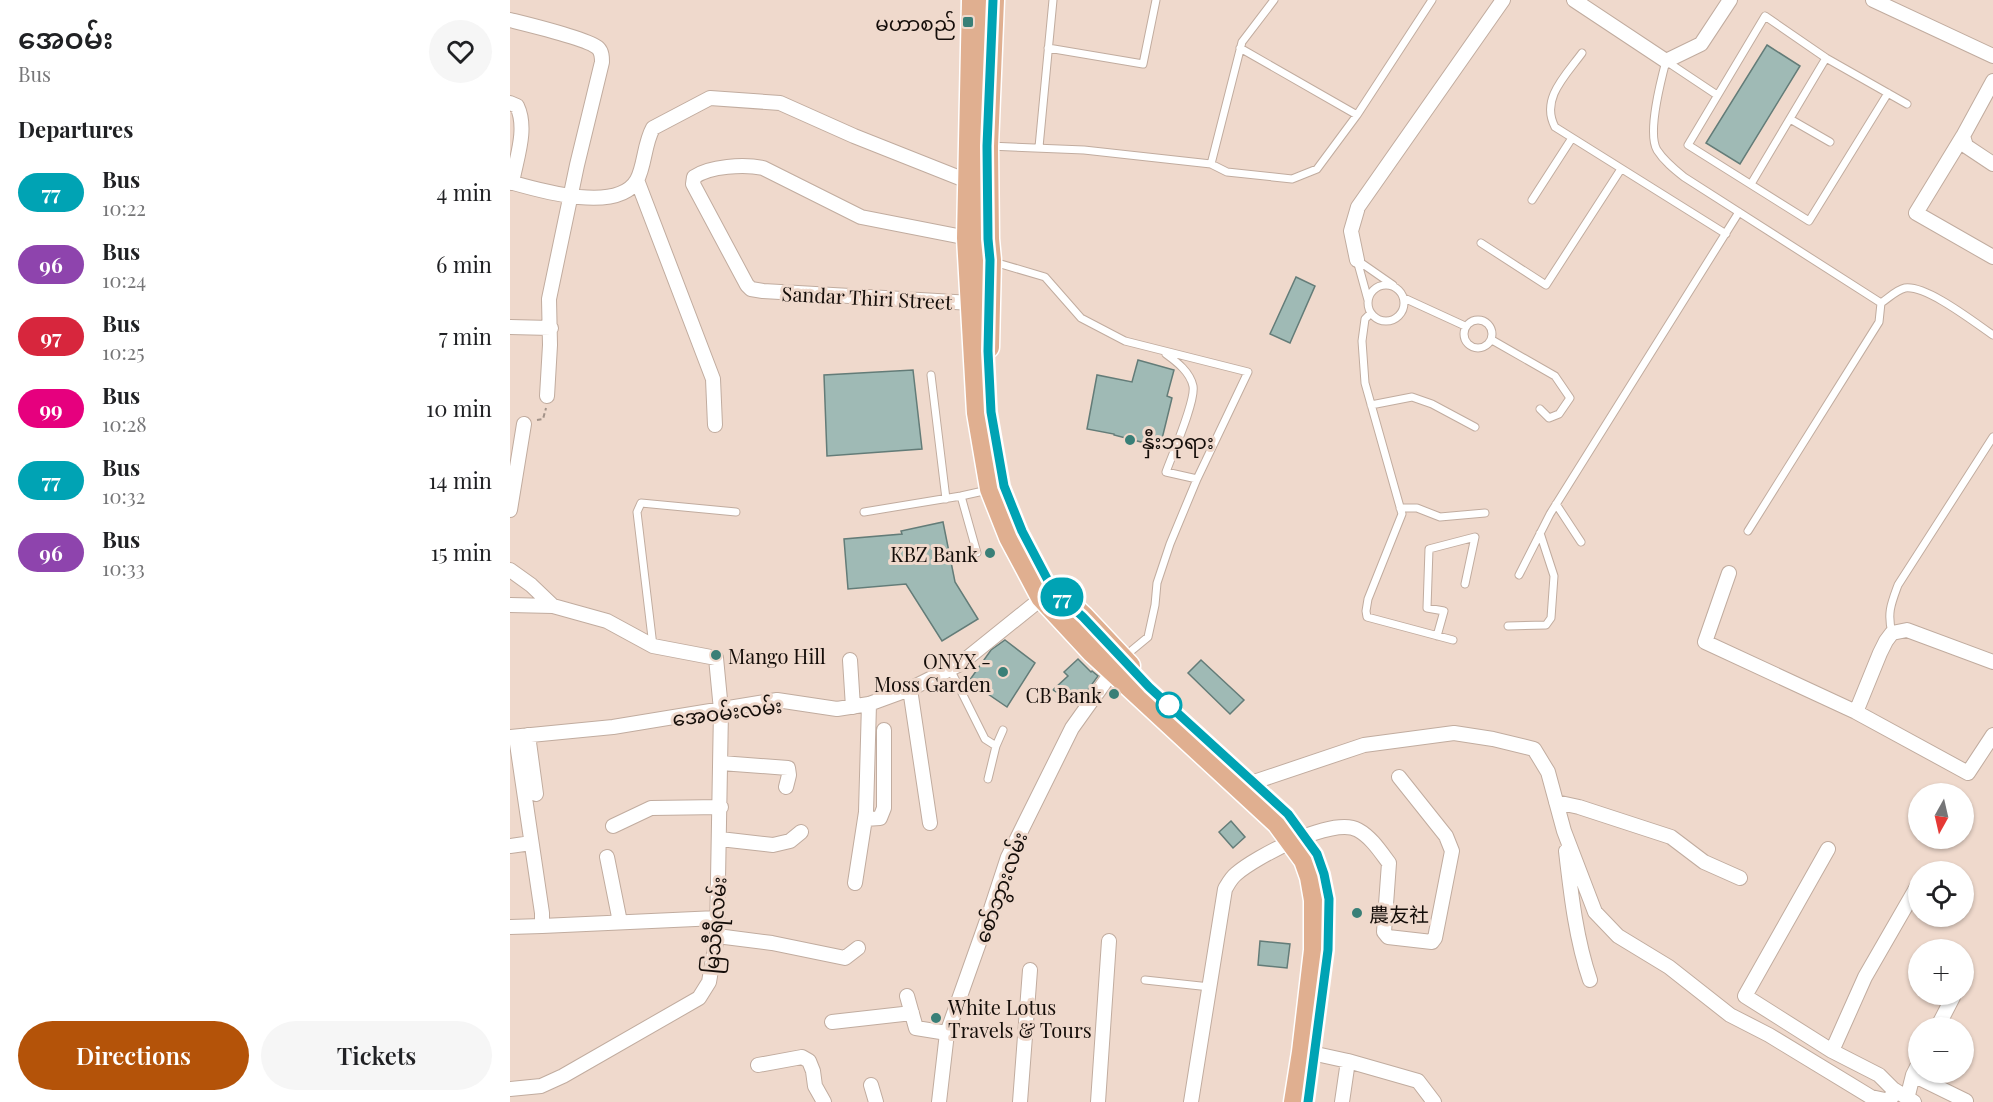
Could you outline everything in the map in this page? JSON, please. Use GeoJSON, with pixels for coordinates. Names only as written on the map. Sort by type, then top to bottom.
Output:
{"type":"FeatureCollection","features":[{"type":"Feature","properties":{"kind":"highway"},"geometry":{"type":"LineString","coordinates":[[973,0],[978,184],[990,260],[988,351],[991,412],[1004,486],[1048,593]]}},
{"type":"Feature","properties":{"kind":"highway"},"geometry":{"type":"LineString","coordinates":[[993,0],[987,146],[968,238],[978,413],[991,489],[1010,537],[1048,593],[1083,617],[1118,664],[1149,687],[1250,787],[1288,814],[1311,877],[1315,900],[1315,950],[1295,1102]]}},
{"type":"Feature","properties":{"kind":"highway"},"geometry":{"type":"LineString","coordinates":[[1298,839],[1317,854],[1329,899],[1328,950],[1308,1102]]}},
{"type":"Feature","properties":{"kind":"street"},"geometry":{"type":"LineString","coordinates":[[1357,260],[1350,231],[1358,207],[1503,0]]}},
{"type":"Feature","properties":{"kind":"street"},"geometry":{"type":"LineString","coordinates":[[1574,0],[1666,61],[1701,44],[1730,0]]}},
{"type":"Feature","properties":{"kind":"street"},"geometry":{"type":"LineString","coordinates":[[1873,0],[1993,56]]}},
{"type":"Feature","properties":{"kind":"street"},"geometry":{"type":"LineString","coordinates":[[510,20],[587,43],[597,47],[602,54],[549,299],[547,396]]}},
{"type":"Feature","properties":{"kind":"street"},"geometry":{"type":"LineString","coordinates":[[1993,81],[1916,213],[1993,257]]}},
{"type":"Feature","properties":{"kind":"street"},"geometry":{"type":"LineString","coordinates":[[510,103],[518,106],[522,126],[511,182],[571,197],[608,196],[626,191],[637,180],[653,128],[710,98],[780,103],[854,136],[978,184]]}},
{"type":"Feature","properties":{"kind":"street"},"geometry":{"type":"LineString","coordinates":[[1963,136],[1966,146],[1993,164]]}},
{"type":"Feature","properties":{"kind":"street","name":"Sandar Thiri Street"},"geometry":{"type":"LineString","coordinates":[[968,238],[861,218],[763,168],[746,165],[700,172],[694,177],[693,184],[751,289],[972,303]]}},
{"type":"Feature","properties":{"kind":"street"},"geometry":{"type":"LineString","coordinates":[[637,180],[713,378],[715,424]]}},
{"type":"Feature","properties":{"kind":"street"},"geometry":{"type":"LineString","coordinates":[[510,327],[550,328]]}},
{"type":"Feature","properties":{"kind":"street"},"geometry":{"type":"LineString","coordinates":[[510,510],[524,424]]}},
{"type":"Feature","properties":{"kind":"street"},"geometry":{"type":"LineString","coordinates":[[510,570],[554,606]]}},
{"type":"Feature","properties":{"kind":"street"},"geometry":{"type":"LineString","coordinates":[[1729,573],[1705,642],[1856,712],[1968,773],[1993,735]]}},
{"type":"Feature","properties":{"kind":"street","name":"အေဝမ်းလမ်း"},"geometry":{"type":"LineString","coordinates":[[518,736],[613,727],[777,700],[837,709],[869,704],[910,689],[960,664],[1048,593]]}},
{"type":"Feature","properties":{"kind":"street"},"geometry":{"type":"LineString","coordinates":[[510,605],[554,606],[607,621],[653,646]]}},
{"type":"Feature","properties":{"kind":"street"},"geometry":{"type":"LineString","coordinates":[[1856,712],[1880,653],[1892,633],[1907,630],[1993,662]]}},
{"type":"Feature","properties":{"kind":"street","name":"မြသီရီလမ်း"},"geometry":{"type":"LineString","coordinates":[[510,1089],[541,1086],[563,1076],[699,998],[709,982],[717,936],[721,807],[722,710],[716,658],[653,646]]}},
{"type":"Feature","properties":{"kind":"street"},"geometry":{"type":"LineString","coordinates":[[850,660],[853,707]]}},
{"type":"Feature","properties":{"kind":"street","name":"စော်ဘွားလမ်း"},"geometry":{"type":"LineString","coordinates":[[939,1102],[947,1034],[1008,857],[1072,728],[1118,664]]}},
{"type":"Feature","properties":{"kind":"street"},"geometry":{"type":"LineString","coordinates":[[910,689],[930,823]]}},
{"type":"Feature","properties":{"kind":"street"},"geometry":{"type":"LineString","coordinates":[[855,883],[865,819],[869,704]]}},
{"type":"Feature","properties":{"kind":"street"},"geometry":{"type":"LineString","coordinates":[[865,819],[880,818],[884,808],[884,730]]}},
{"type":"Feature","properties":{"kind":"street"},"geometry":{"type":"LineString","coordinates":[[1250,787],[1364,745],[1454,733],[1534,749],[1548,772],[1564,831],[1595,912],[1618,936],[1669,967],[1730,1015],[1769,1035],[1871,1097],[1885,1100],[1892,1097],[1893,1089]]}},
{"type":"Feature","properties":{"kind":"street"},"geometry":{"type":"LineString","coordinates":[[518,736],[536,794]]}},
{"type":"Feature","properties":{"kind":"street"},"geometry":{"type":"LineString","coordinates":[[518,736],[542,926]]}},
{"type":"Feature","properties":{"kind":"street"},"geometry":{"type":"LineString","coordinates":[[721,763],[788,768],[789,776],[786,787]]}},
{"type":"Feature","properties":{"kind":"street"},"geometry":{"type":"LineString","coordinates":[[1191,1102],[1225,889],[1234,876],[1257,858],[1298,839],[1342,826],[1357,829],[1375,844],[1389,863],[1384,932],[1388,937],[1432,942],[1435,938],[1452,851],[1446,836],[1399,777]]}},
{"type":"Feature","properties":{"kind":"street"},"geometry":{"type":"LineString","coordinates":[[1556,802],[1579,807],[1671,837],[1704,862],[1740,878]]}},
{"type":"Feature","properties":{"kind":"street"},"geometry":{"type":"LineString","coordinates":[[613,826],[651,808],[721,807]]}},
{"type":"Feature","properties":{"kind":"street"},"geometry":{"type":"LineString","coordinates":[[1564,831],[1572,900],[1585,966],[1590,980]]}},
{"type":"Feature","properties":{"kind":"street"},"geometry":{"type":"LineString","coordinates":[[720,838],[772,845],[790,841],[801,832]]}},
{"type":"Feature","properties":{"kind":"street"},"geometry":{"type":"LineString","coordinates":[[510,846],[531,843]]}},
{"type":"Feature","properties":{"kind":"street"},"geometry":{"type":"LineString","coordinates":[[1828,849],[1745,996],[1832,1051],[1879,1075],[1910,1101],[1913,1083]]}},
{"type":"Feature","properties":{"kind":"street"},"geometry":{"type":"LineString","coordinates":[[607,857],[620,922]]}},
{"type":"Feature","properties":{"kind":"street"},"geometry":{"type":"LineString","coordinates":[[1832,1051],[1865,977],[1908,902]]}},
{"type":"Feature","properties":{"kind":"street"},"geometry":{"type":"LineString","coordinates":[[510,927],[717,918]]}},
{"type":"Feature","properties":{"kind":"street"},"geometry":{"type":"LineString","coordinates":[[717,936],[772,943],[845,958],[858,948]]}},
{"type":"Feature","properties":{"kind":"street"},"geometry":{"type":"LineString","coordinates":[[1098,1102],[1108,940]]}},
{"type":"Feature","properties":{"kind":"street"},"geometry":{"type":"LineString","coordinates":[[1020,1102],[1030,970]]}},
{"type":"Feature","properties":{"kind":"street"},"geometry":{"type":"LineString","coordinates":[[907,996],[916,1028],[947,1034]]}},
{"type":"Feature","properties":{"kind":"street"},"geometry":{"type":"LineString","coordinates":[[832,1022],[912,1012]]}},
{"type":"Feature","properties":{"kind":"street"},"geometry":{"type":"LineString","coordinates":[[1316,1054],[1418,1081],[1434,1102]]}},
{"type":"Feature","properties":{"kind":"street"},"geometry":{"type":"LineString","coordinates":[[758,1065],[802,1057],[809,1061],[813,1071],[814,1086],[824,1102]]}},
{"type":"Feature","properties":{"kind":"street"},"geometry":{"type":"LineString","coordinates":[[1342,1102],[1348,1061]]}},
{"type":"Feature","properties":{"kind":"street"},"geometry":{"type":"LineString","coordinates":[[1937,1083],[1965,1101]]}},
{"type":"Feature","properties":{"kind":"street"},"geometry":{"type":"LineString","coordinates":[[871,1085],[876,1102]]}},
{"type":"Feature","properties":{"kind":"lane"},"geometry":{"type":"LineString","coordinates":[[1039,147],[1053,0]]}},
{"type":"Feature","properties":{"kind":"lane"},"geometry":{"type":"LineString","coordinates":[[1048,48],[1143,64],[1156,0]]}},
{"type":"Feature","properties":{"kind":"lane"},"geometry":{"type":"LineString","coordinates":[[1211,164],[1242,42],[1274,0]]}},
{"type":"Feature","properties":{"kind":"lane"},"geometry":{"type":"LineString","coordinates":[[987,146],[1039,147],[1211,164],[1227,172],[1292,179],[1317,169],[1357,115],[1432,0]]}},
{"type":"Feature","properties":{"kind":"lane"},"geometry":{"type":"LineString","coordinates":[[1888,93],[1809,221],[1688,145],[1765,16],[1826,58],[1888,93],[1907,104]]}},
{"type":"Feature","properties":{"kind":"lane"},"geometry":{"type":"LineString","coordinates":[[1240,48],[1357,115]]}},
{"type":"Feature","properties":{"kind":"lane"},"geometry":{"type":"LineString","coordinates":[[1582,53],[1551,96],[1550,118],[1555,127],[1726,234]]}},
{"type":"Feature","properties":{"kind":"lane"},"geometry":{"type":"LineString","coordinates":[[1752,184],[1826,58]]}},
{"type":"Feature","properties":{"kind":"lane"},"geometry":{"type":"LineString","coordinates":[[1717,95],[1666,61],[1655,115],[1656,148],[1684,177],[1881,303]]}},
{"type":"Feature","properties":{"kind":"lane"},"geometry":{"type":"LineString","coordinates":[[1790,119],[1830,142]]}},
{"type":"Feature","properties":{"kind":"lane"},"geometry":{"type":"LineString","coordinates":[[1532,200],[1572,138]]}},
{"type":"Feature","properties":{"kind":"lane"},"geometry":{"type":"LineString","coordinates":[[1480,243],[1546,285],[1622,169]]}},
{"type":"Feature","properties":{"kind":"lane"},"geometry":{"type":"LineString","coordinates":[[1520,575],[1556,504],[1739,212]]}},
{"type":"Feature","properties":{"kind":"lane"},"geometry":{"type":"LineString","coordinates":[[990,260],[1045,277],[1081,318],[1125,341],[1248,372],[1197,479],[1170,544],[1156,583],[1155,605],[1148,637],[1118,664]]}},
{"type":"Feature","properties":{"kind":"lane"},"geometry":{"type":"LineString","coordinates":[[1357,260],[1395,286],[1404,298],[1465,326]]}},
{"type":"Feature","properties":{"kind":"lane"},"geometry":{"type":"LineString","coordinates":[[1357,260],[1371,314],[1383,321],[1397,317],[1404,305],[1404,298]]}},
{"type":"Feature","properties":{"kind":"lane"},"geometry":{"type":"LineString","coordinates":[[1368,300],[1370,293],[1381,285],[1395,286]]}},
{"type":"Feature","properties":{"kind":"lane"},"geometry":{"type":"LineString","coordinates":[[1748,531],[1879,322],[1881,303],[1898,290],[1908,288],[1943,300],[1993,335]]}},
{"type":"Feature","properties":{"kind":"lane"},"geometry":{"type":"LineString","coordinates":[[1371,314],[1365,319],[1362,340],[1365,383],[1402,514],[1368,599],[1367,617],[1453,640]]}},
{"type":"Feature","properties":{"kind":"lane"},"geometry":{"type":"LineString","coordinates":[[1474,319],[1485,320],[1492,328],[1492,340],[1483,348],[1471,347],[1463,338],[1465,326],[1474,319]]}},
{"type":"Feature","properties":{"kind":"lane"},"geometry":{"type":"LineString","coordinates":[[1492,340],[1555,376],[1570,398],[1559,414],[1549,418],[1540,409]]}},
{"type":"Feature","properties":{"kind":"lane"},"geometry":{"type":"LineString","coordinates":[[1164,352],[1188,375],[1193,388],[1189,407],[1166,472],[1197,479]]}},
{"type":"Feature","properties":{"kind":"lane"},"geometry":{"type":"LineString","coordinates":[[931,375],[946,499]]}},
{"type":"Feature","properties":{"kind":"lane"},"geometry":{"type":"LineString","coordinates":[[1371,405],[1412,397],[1475,427]]}},
{"type":"Feature","properties":{"kind":"lane"},"geometry":{"type":"LineString","coordinates":[[1892,633],[1889,611],[1898,585],[1993,437]]}},
{"type":"Feature","properties":{"kind":"lane"},"geometry":{"type":"LineString","coordinates":[[864,512],[946,499],[991,489]]}},
{"type":"Feature","properties":{"kind":"lane"},"geometry":{"type":"LineString","coordinates":[[962,496],[976,553]]}},
{"type":"Feature","properties":{"kind":"lane"},"geometry":{"type":"LineString","coordinates":[[653,646],[638,512],[642,503],[736,512]]}},
{"type":"Feature","properties":{"kind":"lane"},"geometry":{"type":"LineString","coordinates":[[1556,504],[1581,542]]}},
{"type":"Feature","properties":{"kind":"lane"},"geometry":{"type":"LineString","coordinates":[[1400,508],[1417,508],[1440,517],[1485,513]]}},
{"type":"Feature","properties":{"kind":"lane"},"geometry":{"type":"LineString","coordinates":[[1508,626],[1546,625],[1551,618],[1554,576],[1540,533]]}},
{"type":"Feature","properties":{"kind":"lane"},"geometry":{"type":"LineString","coordinates":[[1437,636],[1444,611],[1427,608],[1430,549],[1475,537],[1465,584]]}},
{"type":"Feature","properties":{"kind":"lane"},"geometry":{"type":"LineString","coordinates":[[950,669],[985,739],[996,746]]}},
{"type":"Feature","properties":{"kind":"lane"},"geometry":{"type":"LineString","coordinates":[[988,779],[996,746],[1003,730]]}},
{"type":"Feature","properties":{"kind":"lane"},"geometry":{"type":"LineString","coordinates":[[1145,980],[1210,987]]}},
{"type":"Feature","properties":{"kind":"path"},"geometry":{"type":"LineString","coordinates":[[524,424],[526,420],[543,419],[547,396]]}},
{"type":"Feature","properties":{"kind":"building"},"geometry":{"type":"Polygon","coordinates":[[[1767,45],[1800,66],[1740,164],[1706,143],[1767,45]]]}},
{"type":"Feature","properties":{"kind":"building"},"geometry":{"type":"Polygon","coordinates":[[[1296,277],[1315,286],[1290,343],[1270,334],[1296,277]]]}},
{"type":"Feature","properties":{"kind":"building"},"geometry":{"type":"Polygon","coordinates":[[[1138,360],[1174,370],[1167,396],[1172,398],[1160,447],[1087,429],[1097,375],[1132,382],[1138,360]]]}},
{"type":"Feature","properties":{"kind":"building"},"geometry":{"type":"Polygon","coordinates":[[[913,370],[922,449],[827,456],[824,375],[913,370]]]}},
{"type":"Feature","properties":{"kind":"building"},"geometry":{"type":"Polygon","coordinates":[[[943,522],[955,582],[978,619],[942,641],[906,584],[848,589],[844,539],[902,534],[901,531],[943,522]]]}},
{"type":"Feature","properties":{"kind":"building","name":"ONYX - Moss Garden"},"geometry":{"type":"Polygon","coordinates":[[[1005,640],[1035,663],[1007,707],[969,681],[991,650],[1005,640]]]}},
{"type":"Feature","properties":{"kind":"building"},"geometry":{"type":"Polygon","coordinates":[[[1078,659],[1098,676],[1077,705],[1053,690],[1068,676],[1064,672],[1078,659]]]}},
{"type":"Feature","properties":{"kind":"building"},"geometry":{"type":"Polygon","coordinates":[[[1201,660],[1244,700],[1230,714],[1188,673],[1201,660]]]}},
{"type":"Feature","properties":{"kind":"building"},"geometry":{"type":"Polygon","coordinates":[[[1231,821],[1245,837],[1233,848],[1219,832],[1231,821]]]}},
{"type":"Feature","properties":{"kind":"building"},"geometry":{"type":"Polygon","coordinates":[[[1260,941],[1290,944],[1287,968],[1258,965],[1260,941]]]}},
{"type":"Feature","properties":{"kind":"bus line","name":"77"},"geometry":{"type":"LineString","coordinates":[[993,0],[987,146],[990,260],[988,351],[991,412],[1004,486],[1022,531],[1053,590],[1083,617],[1149,687],[1288,814],[1317,854],[1329,899],[1328,950],[1308,1102]]}},
{"type":"Feature","properties":{"kind":"place","name":"မဟာစည်"},"geometry":{"type":"Point","coordinates":[968,22]}},
{"type":"Feature","properties":{"kind":"place","name":"နှီးဘုရား"},"geometry":{"type":"Point","coordinates":[1130,440]}},
{"type":"Feature","properties":{"kind":"place","name":"KBZ Bank"},"geometry":{"type":"Point","coordinates":[990,553]}},
{"type":"Feature","properties":{"kind":"place","name":"Mango Hill"},"geometry":{"type":"Point","coordinates":[716,655]}},
{"type":"Feature","properties":{"kind":"place","name":"ONYX - Moss Garden"},"geometry":{"type":"Point","coordinates":[1003,672]}},
{"type":"Feature","properties":{"kind":"place","name":"CB Bank"},"geometry":{"type":"Point","coordinates":[1114,694]}},
{"type":"Feature","properties":{"kind":"place","name":"農友社"},"geometry":{"type":"Point","coordinates":[1357,913]}},
{"type":"Feature","properties":{"kind":"place","name":"White Lotus Travels & Tours"},"geometry":{"type":"Point","coordinates":[936,1018]}}]}
